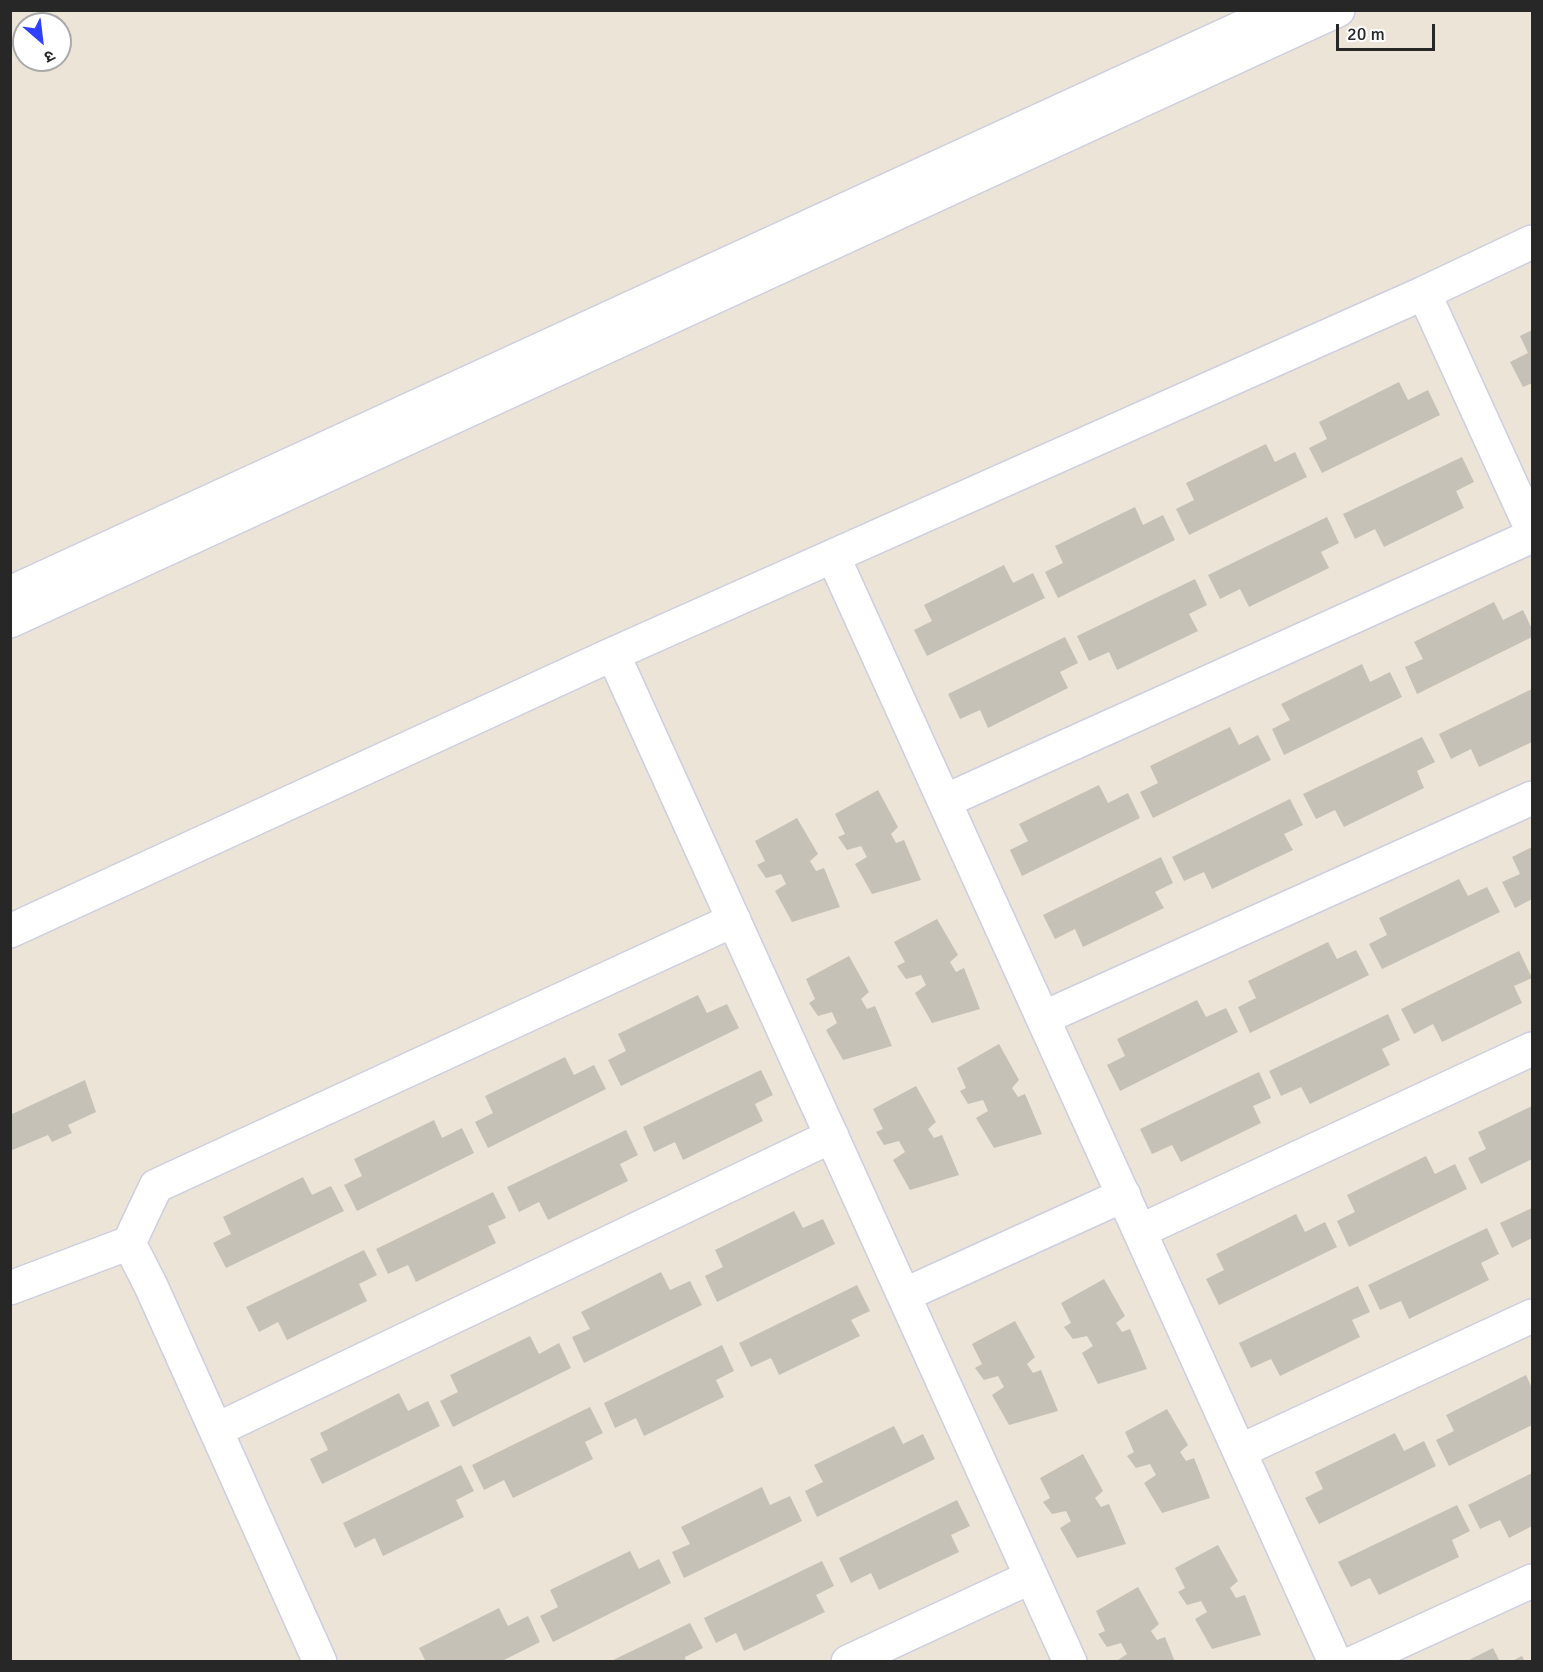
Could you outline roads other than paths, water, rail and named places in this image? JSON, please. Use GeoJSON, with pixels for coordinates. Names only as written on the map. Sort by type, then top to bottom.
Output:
{"type":"FeatureCollection","features":[{"type":"Feature","properties":{"kind":"street"},"geometry":{"type":"LineString","coordinates":[[10,593],[1280,10]]}},
{"type":"Feature","properties":{"kind":"street"},"geometry":{"type":"LineString","coordinates":[[10,621],[1338,10]]}},
{"type":"Feature","properties":{"kind":"street"},"geometry":{"type":"LineString","coordinates":[[10,931],[613,654],[1424,294],[1533,242]]}},
{"type":"Feature","properties":{"kind":"street"},"geometry":{"type":"LineString","coordinates":[[1424,294],[1533,530]]}},
{"type":"Feature","properties":{"kind":"street"},"geometry":{"type":"LineString","coordinates":[[945,801],[1533,536]]}},
{"type":"Feature","properties":{"kind":"street"},"geometry":{"type":"LineString","coordinates":[[833,556],[1335,1662]]}},
{"type":"Feature","properties":{"kind":"street"},"geometry":{"type":"LineString","coordinates":[[613,654],[1070,1662]]}},
{"type":"Feature","properties":{"kind":"street"},"geometry":{"type":"LineString","coordinates":[[1043,1018],[1533,798]]}},
{"type":"Feature","properties":{"kind":"street"},"geometry":{"type":"LineString","coordinates":[[10,1288],[129,1243],[156,1186],[734,920]]}},
{"type":"Feature","properties":{"kind":"street"},"geometry":{"type":"LineString","coordinates":[[1140,1231],[1533,1049]]}},
{"type":"Feature","properties":{"kind":"street"},"geometry":{"type":"LineString","coordinates":[[216,1430],[832,1136]]}},
{"type":"Feature","properties":{"kind":"street"},"geometry":{"type":"LineString","coordinates":[[904,1295],[1124,1195]]}},
{"type":"Feature","properties":{"kind":"street"},"geometry":{"type":"LineString","coordinates":[[129,1243],[151,1286],[320,1662]]}},
{"type":"Feature","properties":{"kind":"street"},"geometry":{"type":"LineString","coordinates":[[1240,1451],[1533,1316]]}},
{"type":"Feature","properties":{"kind":"street"},"geometry":{"type":"LineString","coordinates":[[848,1662],[1031,1577]]}},
{"type":"Feature","properties":{"kind":"street"},"geometry":{"type":"LineString","coordinates":[[1355,1662],[1533,1581]]}}]}
